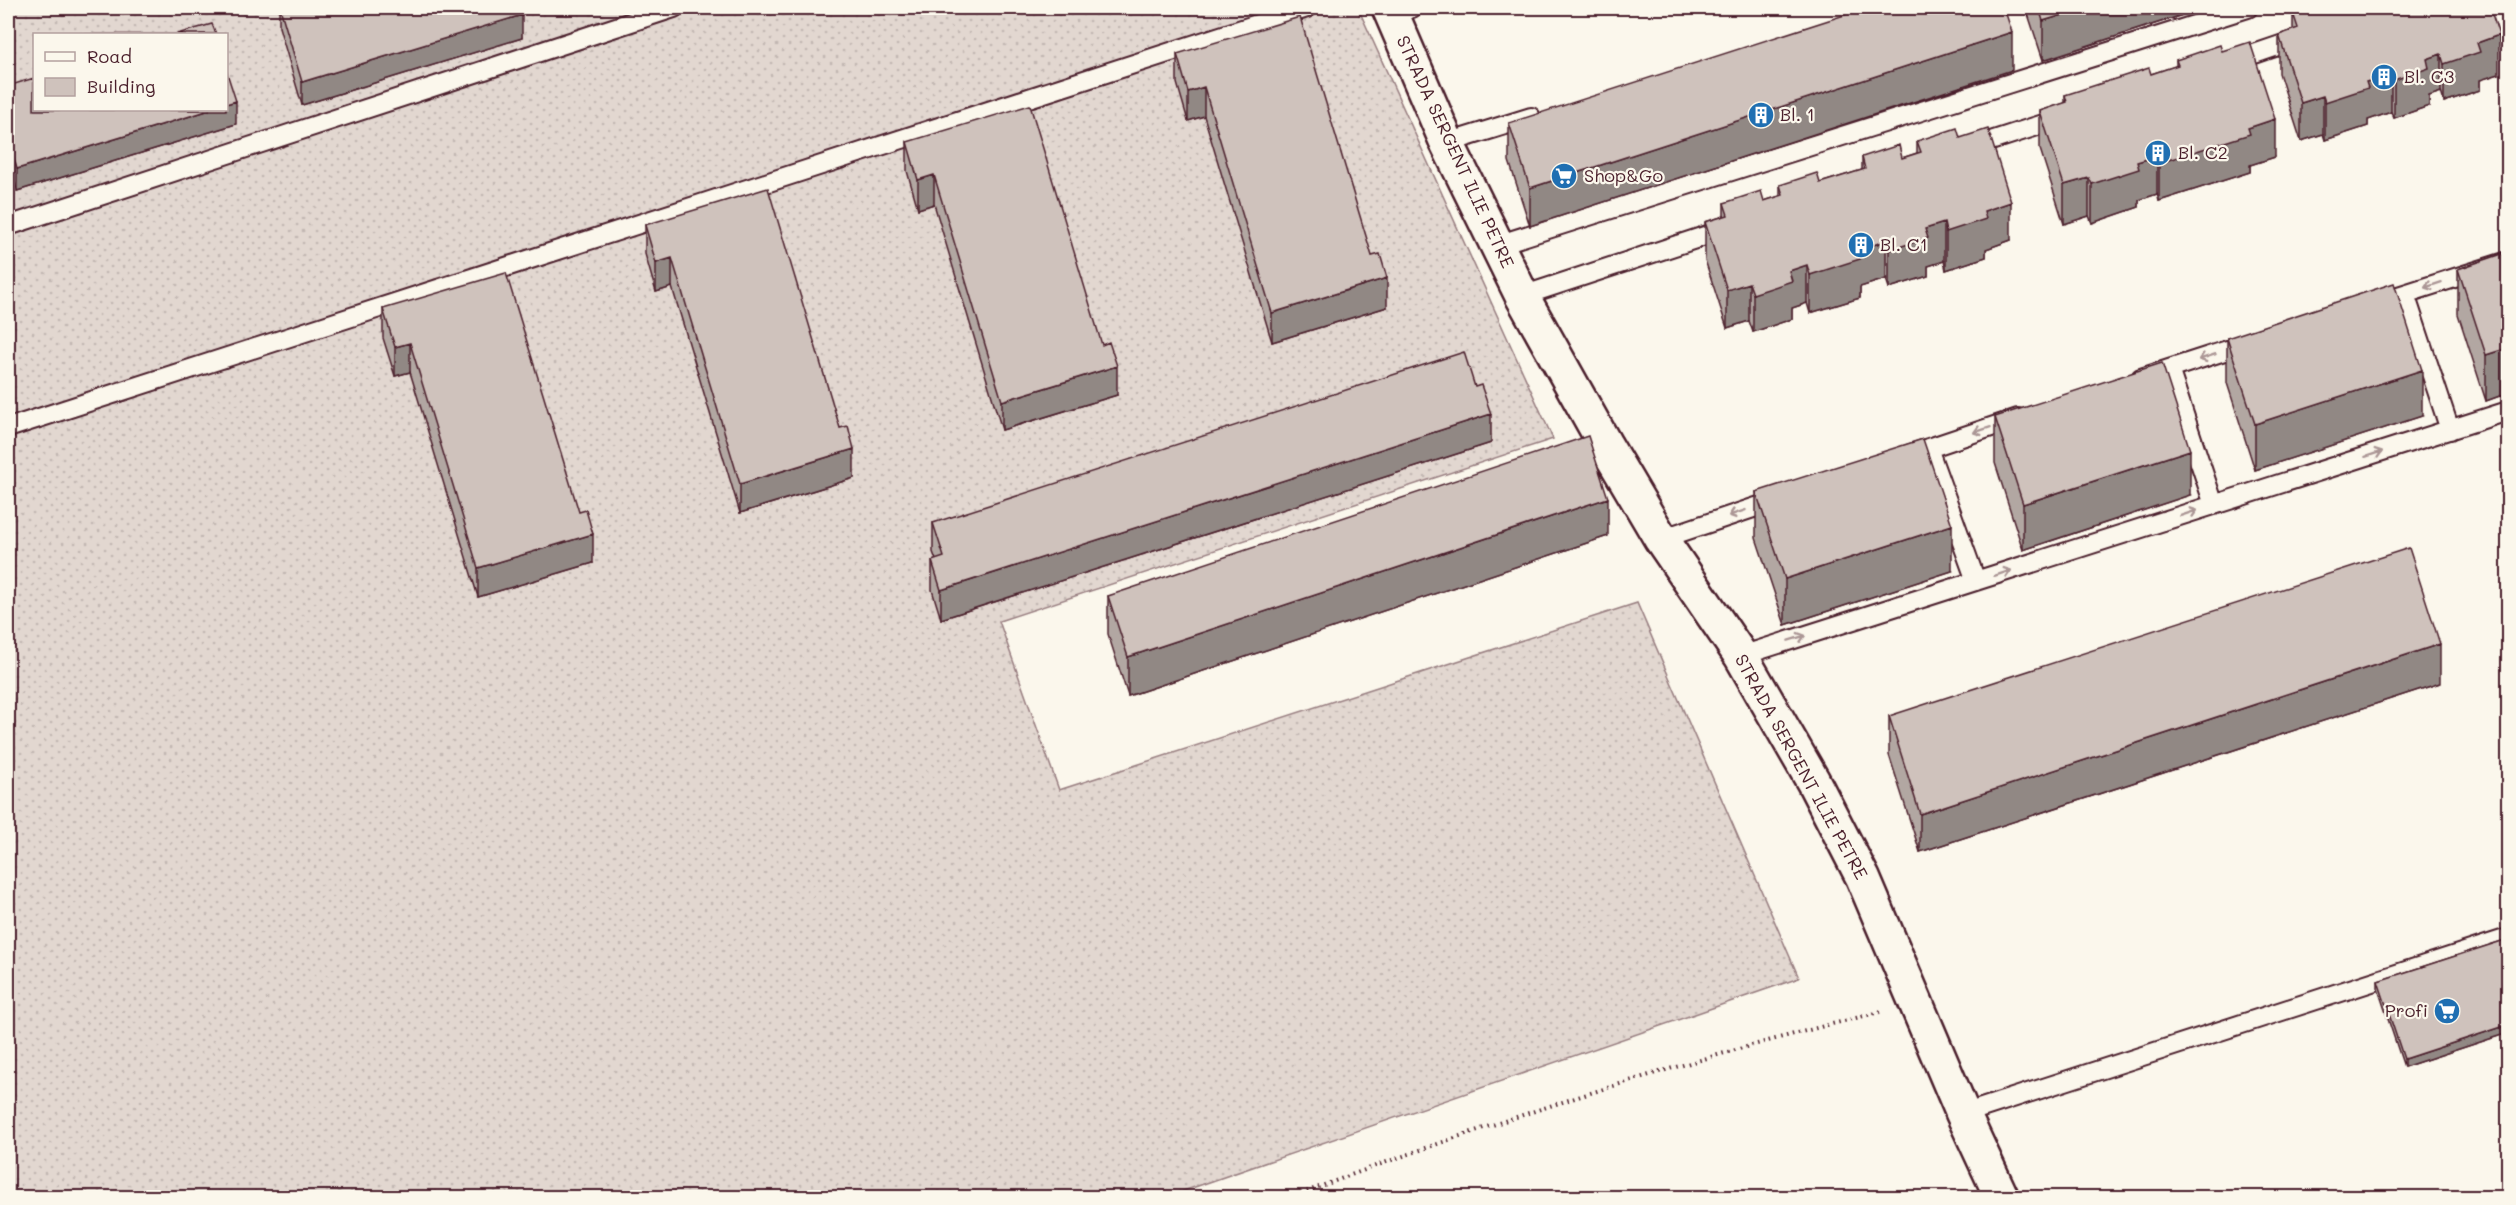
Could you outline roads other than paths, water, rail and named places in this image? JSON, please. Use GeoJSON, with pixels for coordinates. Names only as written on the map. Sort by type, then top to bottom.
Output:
{"type":"FeatureCollection","features":[{"type":"Feature","properties":{"kind":"street","name":"STRADA SERGENT ILIE PETRE"},"geometry":{"type":"LineString","coordinates":[[1397,10],[1447,143],[1522,296],[1605,446],[1661,539],[1741,656],[1813,781],[1863,878],[1963,1114],[2002,1197]]}},
{"type":"Feature","properties":{"kind":"lane"},"geometry":{"type":"LineString","coordinates":[[8,226],[674,8]]}},
{"type":"Feature","properties":{"kind":"lane"},"geometry":{"type":"LineString","coordinates":[[8,428],[1307,8]]}},
{"type":"Feature","properties":{"kind":"lane"},"geometry":{"type":"LineString","coordinates":[[1497,245],[2248,8]]}},
{"type":"Feature","properties":{"kind":"lane"},"geometry":{"type":"LineString","coordinates":[[2213,68],[2315,34]]}},
{"type":"Feature","properties":{"kind":"lane"},"geometry":{"type":"LineString","coordinates":[[1447,143],[1550,111]]}},
{"type":"Feature","properties":{"kind":"lane"},"geometry":{"type":"LineString","coordinates":[[1953,154],[2077,112]]}},
{"type":"Feature","properties":{"kind":"lane"},"geometry":{"type":"LineString","coordinates":[[1522,296],[1738,225]]}},
{"type":"Feature","properties":{"kind":"lane"},"geometry":{"type":"LineString","coordinates":[[2360,308],[2508,261]]}},
{"type":"Feature","properties":{"kind":"lane"},"geometry":{"type":"LineString","coordinates":[[2405,294],[2450,430]]}},
{"type":"Feature","properties":{"kind":"lane"},"geometry":{"type":"LineString","coordinates":[[2125,383],[2270,337]]}},
{"type":"Feature","properties":{"kind":"lane"},"geometry":{"type":"LineString","coordinates":[[2169,369],[2214,505]]}},
{"type":"Feature","properties":{"kind":"lane"},"geometry":{"type":"LineString","coordinates":[[1741,656],[2508,411]]}},
{"type":"Feature","properties":{"kind":"lane"},"geometry":{"type":"LineString","coordinates":[[1883,463],[2037,412]]}},
{"type":"Feature","properties":{"kind":"lane"},"geometry":{"type":"LineString","coordinates":[[1928,448],[1976,581]]}},
{"type":"Feature","properties":{"kind":"lane"},"geometry":{"type":"LineString","coordinates":[[1661,539],[1795,494]]}},
{"type":"Feature","properties":{"kind":"lane"},"geometry":{"type":"LineString","coordinates":[[1963,1114],[2508,938]]}},
{"type":"Feature","properties":{"kind":"place","name":"Bl. C3"},"geometry":{"type":"Point","coordinates":[2384,77]}},
{"type":"Feature","properties":{"kind":"place","name":"Bl. 1"},"geometry":{"type":"Point","coordinates":[1761,115]}},
{"type":"Feature","properties":{"kind":"place","name":"Bl. C2"},"geometry":{"type":"Point","coordinates":[2158,153]}},
{"type":"Feature","properties":{"kind":"place","name":"Shop&Go"},"geometry":{"type":"Point","coordinates":[1564,176]}},
{"type":"Feature","properties":{"kind":"place","name":"Bl. C1"},"geometry":{"type":"Point","coordinates":[1861,245]}},
{"type":"Feature","properties":{"kind":"place","name":"Profi"},"geometry":{"type":"Point","coordinates":[2447,1011]}}]}
